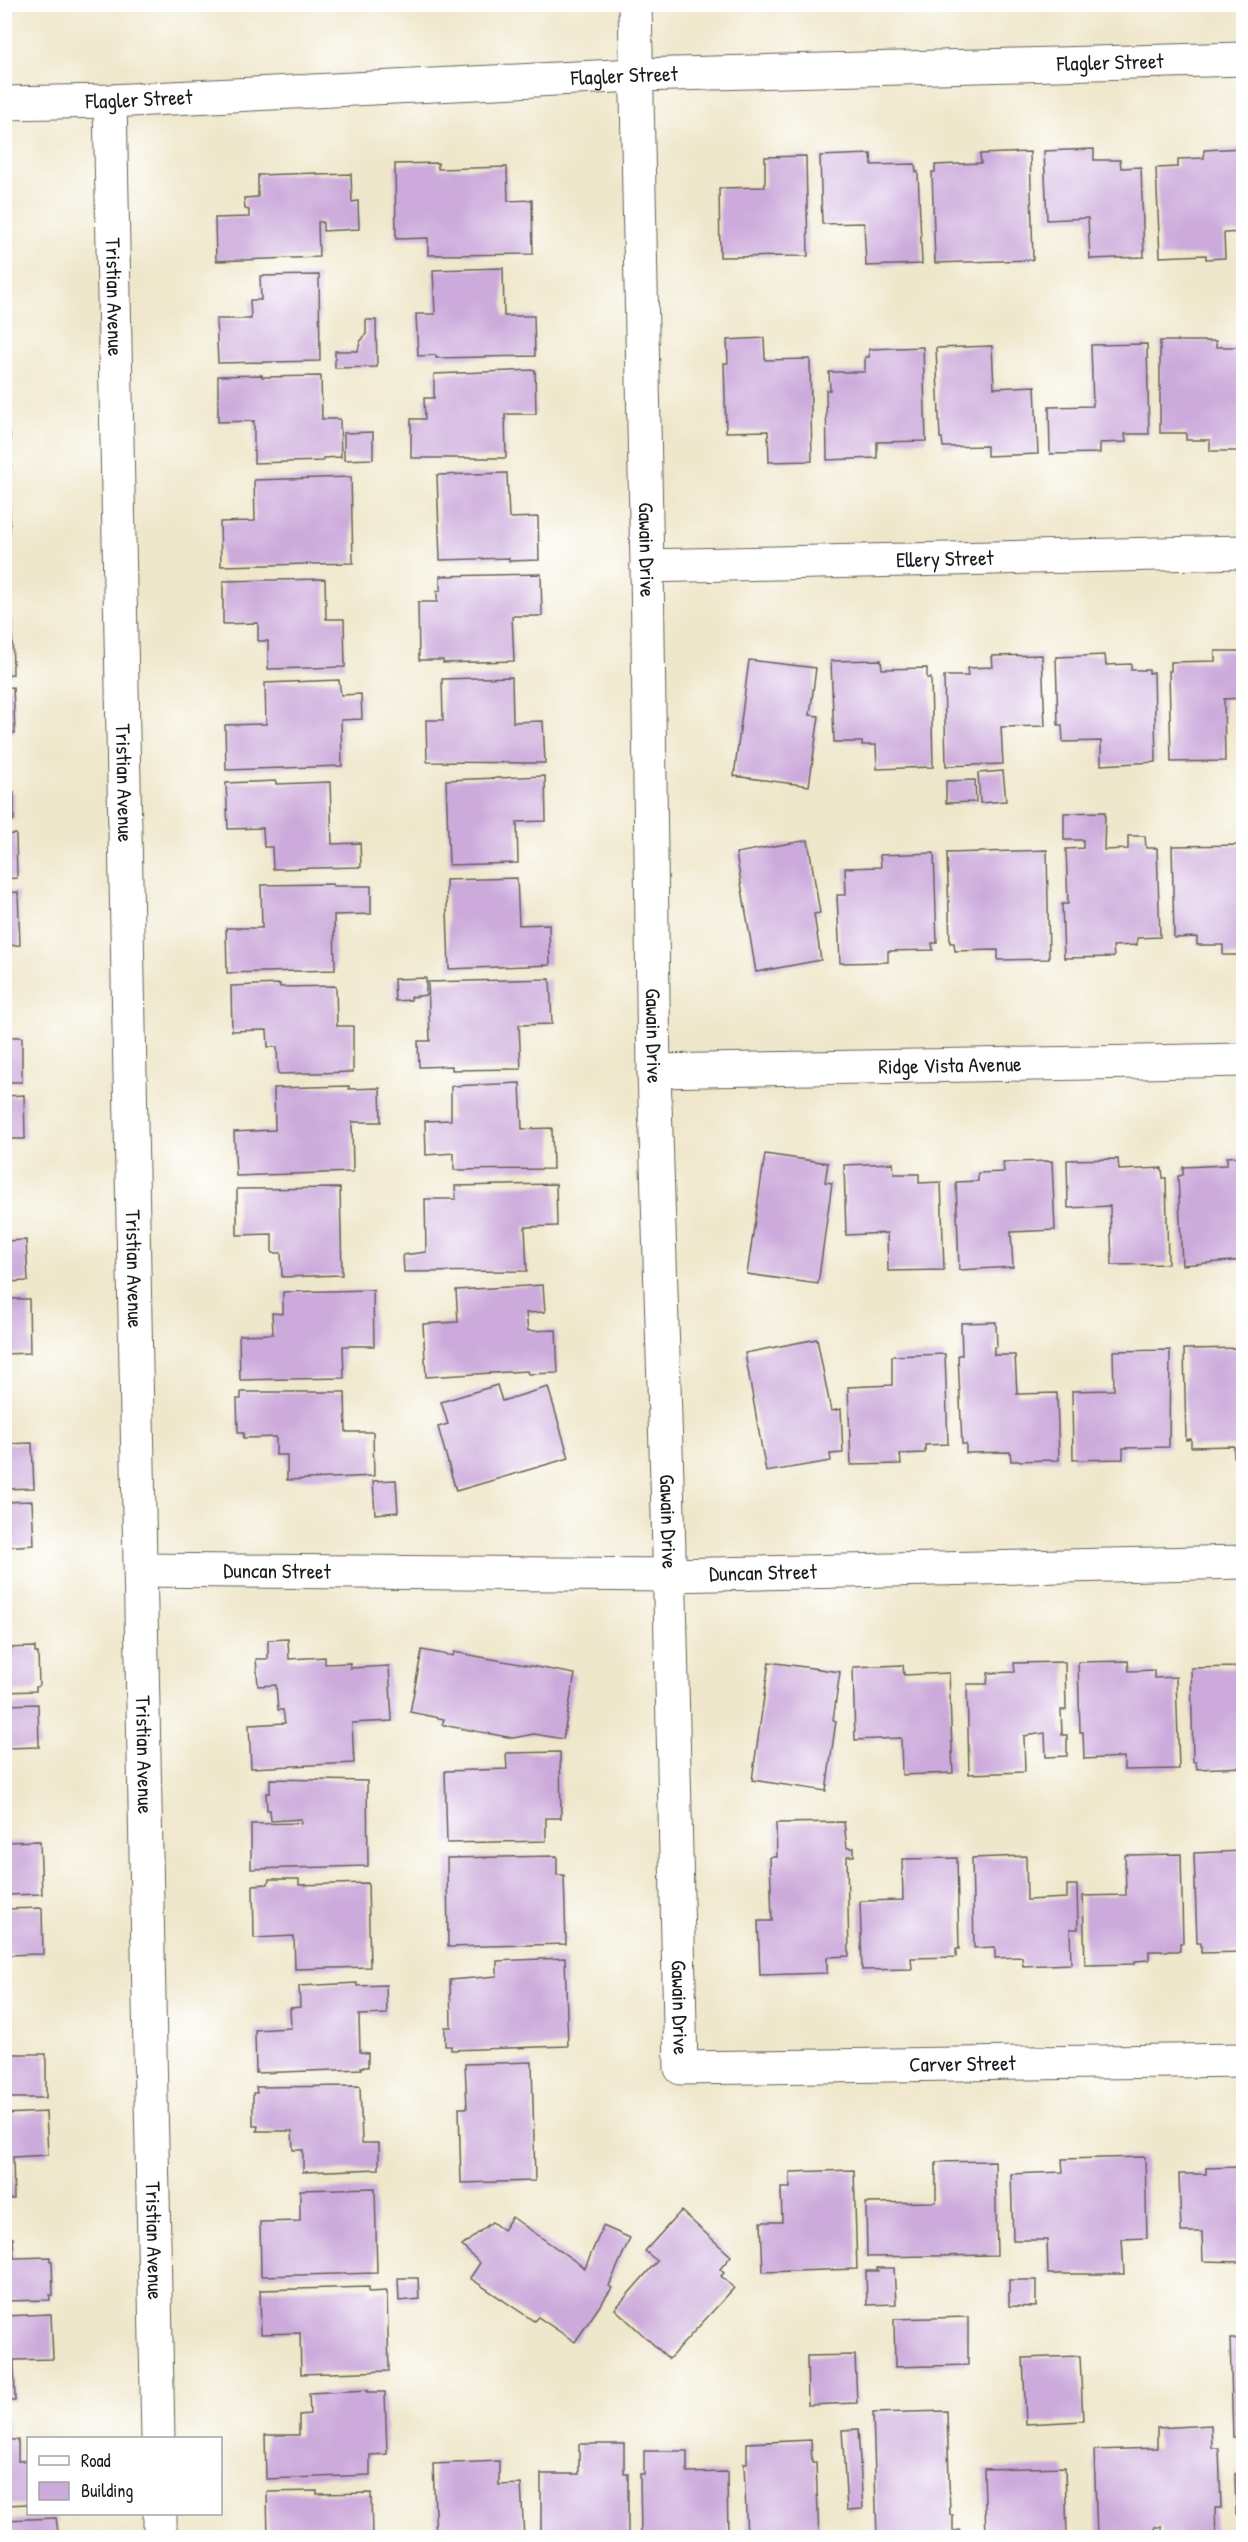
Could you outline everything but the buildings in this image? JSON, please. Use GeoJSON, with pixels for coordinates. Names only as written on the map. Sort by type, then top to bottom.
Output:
{"type":"FeatureCollection","features":[{"type":"Feature","properties":{"kind":"street","name":"Gawain Drive"},"geometry":{"type":"LineString","coordinates":[[635,4],[647,567],[654,1071],[681,2067]]}},
{"type":"Feature","properties":{"kind":"street","name":"Flagler Street"},"geometry":{"type":"LineString","coordinates":[[4,103],[110,101],[636,75],[1244,59]]}},
{"type":"Feature","properties":{"kind":"street","name":"Tristian Avenue"},"geometry":{"type":"LineString","coordinates":[[110,101],[158,2437]]}},
{"type":"Feature","properties":{"kind":"street","name":"Ellery Street"},"geometry":{"type":"LineString","coordinates":[[647,567],[1244,552]]}},
{"type":"Feature","properties":{"kind":"street","name":"Ridge Vista Avenue"},"geometry":{"type":"LineString","coordinates":[[654,1071],[1244,1060]]}},
{"type":"Feature","properties":{"kind":"street","name":"Duncan Street"},"geometry":{"type":"LineString","coordinates":[[141,1570],[669,1575],[1244,1562]]}},
{"type":"Feature","properties":{"kind":"street","name":"Carver Street"},"geometry":{"type":"LineString","coordinates":[[681,2067],[1244,2060]]}},
{"type":"Feature","properties":{"kind":"street"},"geometry":{"type":"LineString","coordinates":[[160,2515],[160,2538]]}}]}
